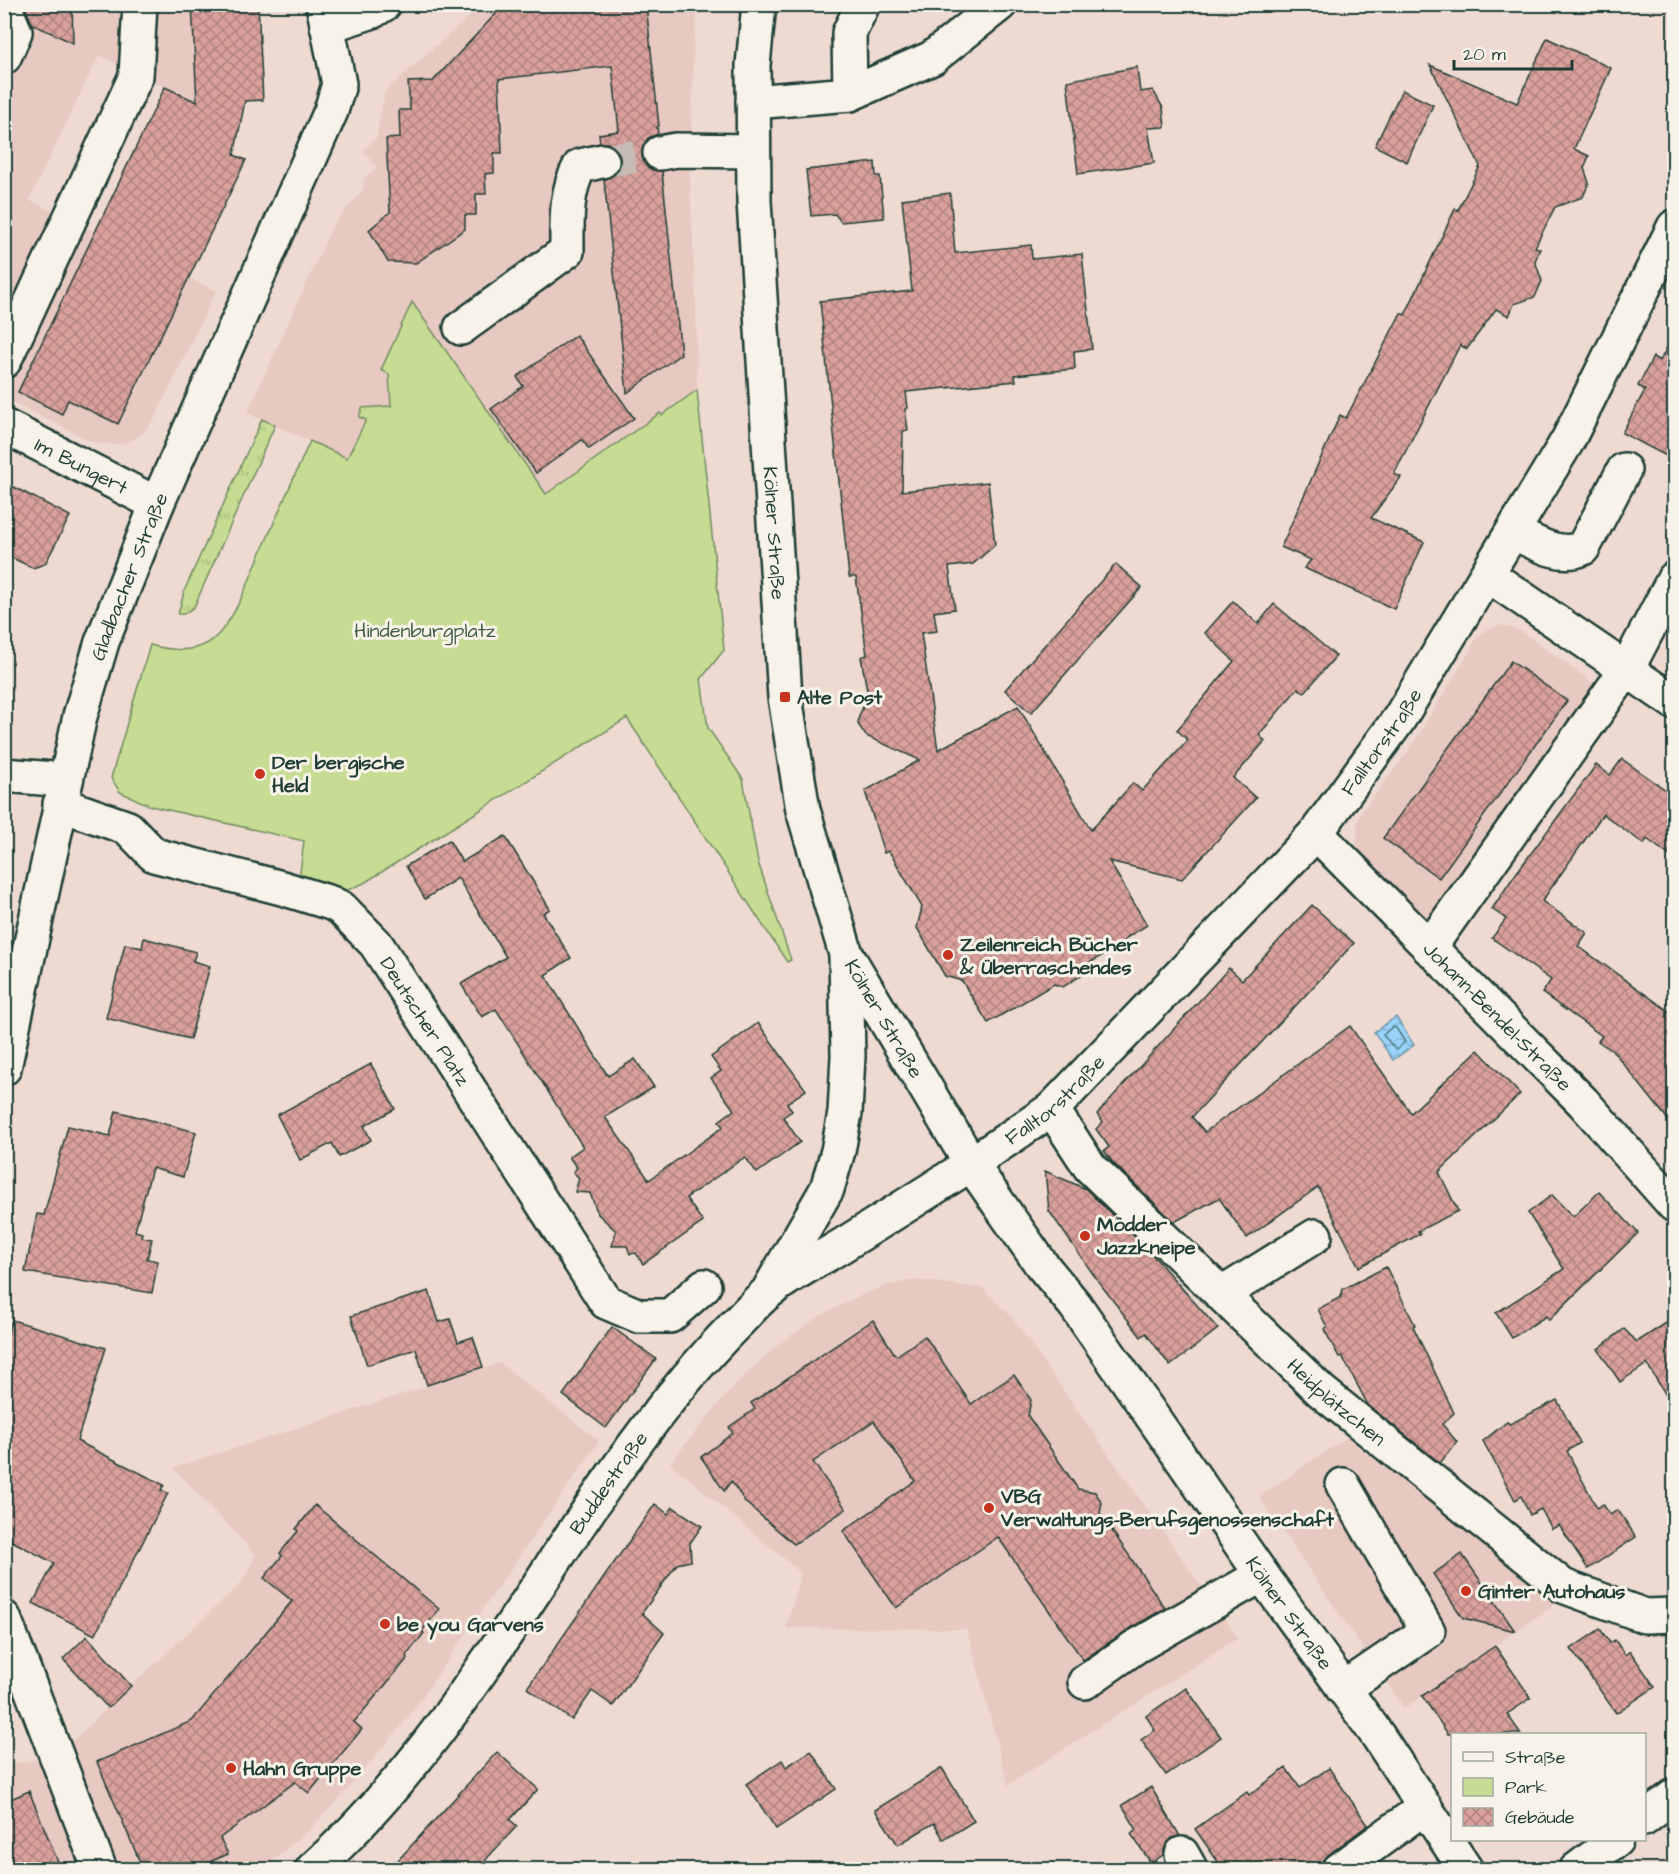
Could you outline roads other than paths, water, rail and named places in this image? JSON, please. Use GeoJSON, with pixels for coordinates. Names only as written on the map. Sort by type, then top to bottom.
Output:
{"type":"FeatureCollection","features":[{"type":"Feature","properties":{"kind":"street"},"geometry":{"type":"LineString","coordinates":[[4,361],[136,76],[140,4]]}},
{"type":"Feature","properties":{"kind":"street"},"geometry":{"type":"LineString","coordinates":[[325,15],[373,11],[384,4]]}},
{"type":"Feature","properties":{"kind":"street","name":"Kölner Straße"},"geometry":{"type":"LineString","coordinates":[[759,4],[753,65],[754,201],[785,697],[803,810],[846,954],[970,1164],[1041,1264],[1075,1305],[1262,1575],[1378,1736],[1466,1869]]}},
{"type":"Feature","properties":{"kind":"street"},"geometry":{"type":"LineString","coordinates":[[850,94],[849,33],[863,4]]}},
{"type":"Feature","properties":{"kind":"street"},"geometry":{"type":"LineString","coordinates":[[753,102],[850,94],[932,58],[1000,4]]}},
{"type":"Feature","properties":{"kind":"street"},"geometry":{"type":"LineString","coordinates":[[4,6],[15,32],[4,57]]}},
{"type":"Feature","properties":{"kind":"street","name":"Gladbacher Straße"},"geometry":{"type":"LineString","coordinates":[[4,1068],[80,716],[102,642],[158,504],[331,111],[339,84],[325,15]]}},
{"type":"Feature","properties":{"kind":"street"},"geometry":{"type":"LineString","coordinates":[[660,153],[676,150],[753,152]]}},
{"type":"Feature","properties":{"kind":"street"},"geometry":{"type":"LineString","coordinates":[[461,328],[567,251],[567,212],[573,180],[580,166],[602,161]]}},
{"type":"Feature","properties":{"kind":"street","name":"Falltorstraße"},"geometry":{"type":"LineString","coordinates":[[970,1164],[1052,1109],[1316,833],[1399,718],[1568,440],[1674,227]]}},
{"type":"Feature","properties":{"kind":"street","name":"Im Bungert"},"geometry":{"type":"LineString","coordinates":[[4,426],[158,504]]}},
{"type":"Feature","properties":{"kind":"street"},"geometry":{"type":"LineString","coordinates":[[1513,532],[1548,548],[1565,552],[1583,548],[1624,470]]}},
{"type":"Feature","properties":{"kind":"street"},"geometry":{"type":"LineString","coordinates":[[1488,574],[1674,702]]}},
{"type":"Feature","properties":{"kind":"street"},"geometry":{"type":"LineString","coordinates":[[1429,948],[1628,669],[1674,579]]}},
{"type":"Feature","properties":{"kind":"street","name":"Deutscher Platz"},"geometry":{"type":"LineString","coordinates":[[4,774],[63,792],[128,828],[154,855],[282,888],[341,908],[376,944],[606,1302],[639,1316],[670,1316],[704,1286]]}},
{"type":"Feature","properties":{"kind":"street","name":"Johann-Bendel-Straße"},"geometry":{"type":"LineString","coordinates":[[1316,833],[1582,1102],[1674,1205]]}},
{"type":"Feature","properties":{"kind":"street"},"geometry":{"type":"LineString","coordinates":[[768,1293],[827,1189],[838,1151],[845,1113],[848,1056],[846,954]]}},
{"type":"Feature","properties":{"kind":"street","name":"Heidplätzchen"},"geometry":{"type":"LineString","coordinates":[[1052,1109],[1090,1167],[1321,1391],[1563,1586],[1645,1616],[1674,1615]]}},
{"type":"Feature","properties":{"kind":"street","name":"Buddestraße"},"geometry":{"type":"LineString","coordinates":[[312,1869],[335,1849],[387,1794],[436,1733],[648,1428],[734,1325],[768,1293],[970,1164]]}},
{"type":"Feature","properties":{"kind":"street"},"geometry":{"type":"LineString","coordinates":[[1222,1294],[1315,1236]]}},
{"type":"Feature","properties":{"kind":"street"},"geometry":{"type":"LineString","coordinates":[[1343,1485],[1428,1631],[1343,1689]]}},
{"type":"Feature","properties":{"kind":"street"},"geometry":{"type":"LineString","coordinates":[[1084,1682],[1135,1647],[1262,1575]]}},
{"type":"Feature","properties":{"kind":"street"},"geometry":{"type":"LineString","coordinates":[[4,1618],[100,1869]]}},
{"type":"Feature","properties":{"kind":"street"},"geometry":{"type":"LineString","coordinates":[[1646,1818],[1674,1797]]}},
{"type":"Feature","properties":{"kind":"street"},"geometry":{"type":"LineString","coordinates":[[1339,1869],[1425,1807]]}},
{"type":"Feature","properties":{"kind":"street"},"geometry":{"type":"LineString","coordinates":[[1576,1869],[1613,1841]]}},
{"type":"Feature","properties":{"kind":"water"},"geometry":{"type":"Polygon","coordinates":[[[1396,1017],[1414,1045],[1393,1060],[1374,1032],[1396,1017]]]}},
{"type":"Feature","properties":{"kind":"tunnel"},"geometry":{"type":"LineString","coordinates":[[602,161],[660,153]]}},
{"type":"Feature","properties":{"kind":"place","name":"Alte Post"},"geometry":{"type":"Point","coordinates":[785,697]}},
{"type":"Feature","properties":{"kind":"place","name":"Der bergische Held"},"geometry":{"type":"Point","coordinates":[260,774]}},
{"type":"Feature","properties":{"kind":"place","name":"Zeilenreich Bücher & Überraschendes"},"geometry":{"type":"Point","coordinates":[948,955]}},
{"type":"Feature","properties":{"kind":"place","name":"Mödder Jazzkneipe"},"geometry":{"type":"Point","coordinates":[1085,1236]}},
{"type":"Feature","properties":{"kind":"place","name":"VBG Verwaltungs-Berufsgenossenschaft"},"geometry":{"type":"Point","coordinates":[989,1508]}},
{"type":"Feature","properties":{"kind":"place","name":"Ginter Autohaus"},"geometry":{"type":"Point","coordinates":[1466,1591]}},
{"type":"Feature","properties":{"kind":"place","name":"be you Garvens"},"geometry":{"type":"Point","coordinates":[385,1624]}},
{"type":"Feature","properties":{"kind":"place","name":"Hahn Gruppe"},"geometry":{"type":"Point","coordinates":[231,1768]}},
{"type":"Feature","properties":{"kind":"park label","name":"Hindenburgplatz"},"geometry":{"type":"Point","coordinates":[425,630]}}]}
